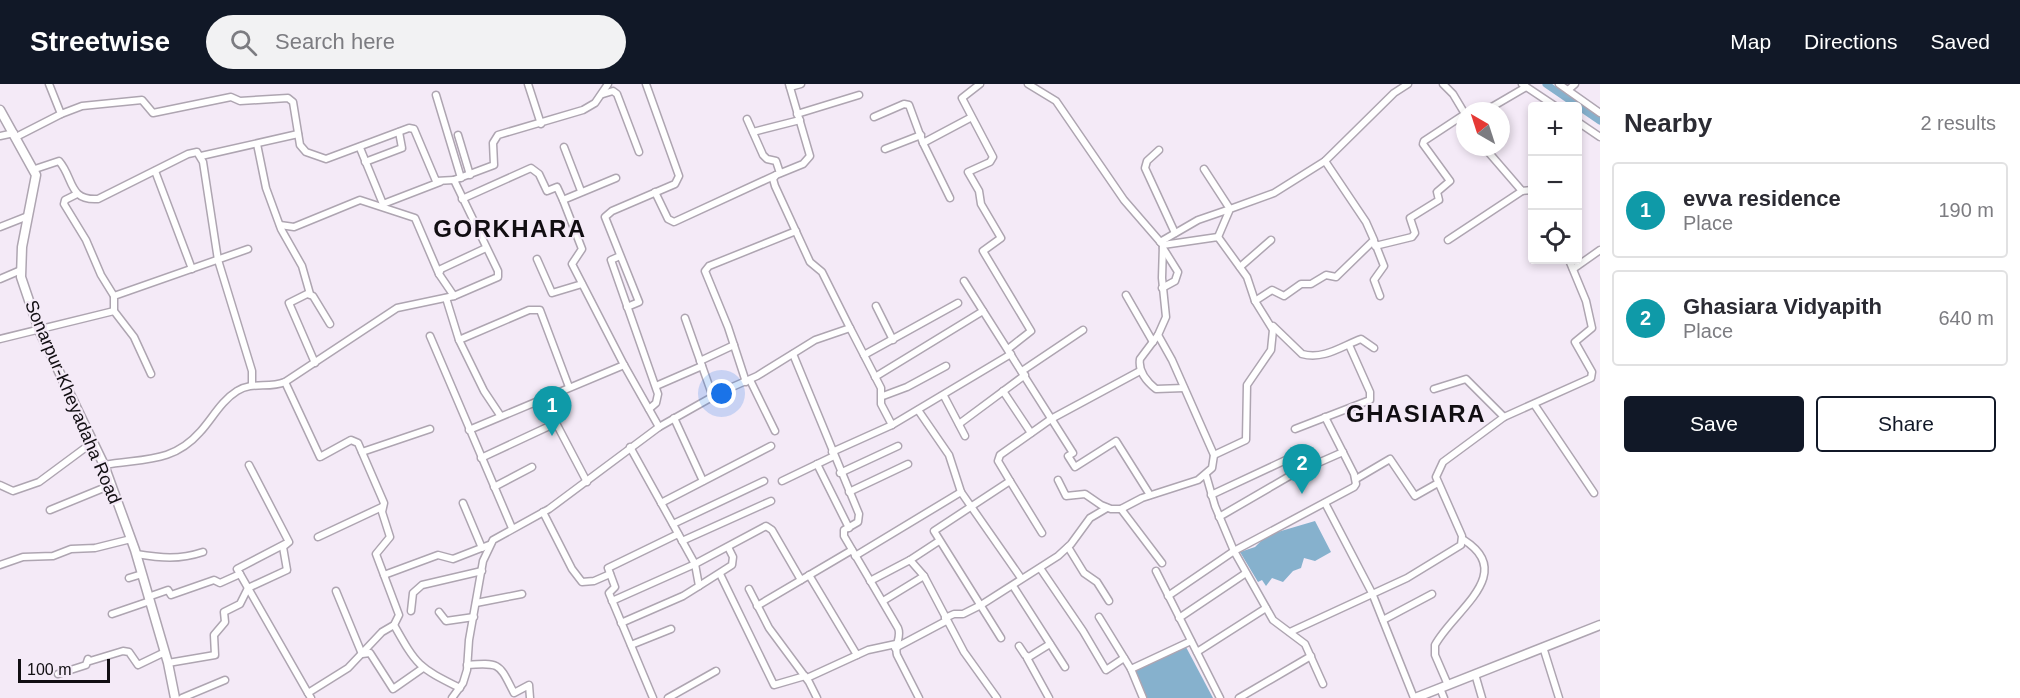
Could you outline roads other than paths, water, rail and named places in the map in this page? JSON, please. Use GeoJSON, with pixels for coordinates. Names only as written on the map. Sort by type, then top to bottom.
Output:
{"type":"FeatureCollection","features":[{"type":"Feature","properties":{"kind":"main road"},"geometry":{"type":"LineString","coordinates":[[0,110],[35,169]]}},
{"type":"Feature","properties":{"kind":"main road","name":"Sonarpur-Kheyadaha Road"},"geometry":{"type":"LineString","coordinates":[[35,169],[36,182],[22,247],[21,270],[39,330],[104,465],[131,539],[165,652],[175,698]]}},
{"type":"Feature","properties":{"kind":"main road"},"geometry":{"type":"LineString","coordinates":[[1419,697],[1600,625]]}},
{"type":"Feature","properties":{"kind":"street"},"geometry":{"type":"LineString","coordinates":[[49,84],[61,114]]}},
{"type":"Feature","properties":{"kind":"street"},"geometry":{"type":"LineString","coordinates":[[528,84],[541,124]]}},
{"type":"Feature","properties":{"kind":"street"},"geometry":{"type":"LineString","coordinates":[[602,95],[608,84]]}},
{"type":"Feature","properties":{"kind":"street"},"geometry":{"type":"LineString","coordinates":[[627,307],[639,302],[605,217],[675,184],[679,176],[646,84]]}},
{"type":"Feature","properties":{"kind":"street"},"geometry":{"type":"LineString","coordinates":[[655,192],[668,219],[674,222],[808,161],[809,149],[789,86],[801,84]]}},
{"type":"Feature","properties":{"kind":"street"},"geometry":{"type":"LineString","coordinates":[[782,481],[944,396],[1009,352],[1031,331],[984,254],[984,248],[1001,238],[981,204],[979,191],[969,175],[972,169],[993,159],[970,118],[962,98],[980,84]]}},
{"type":"Feature","properties":{"kind":"street"},"geometry":{"type":"LineString","coordinates":[[1028,84],[1056,101],[1124,200],[1162,245],[1178,272],[1175,281],[1162,288]]}},
{"type":"Feature","properties":{"kind":"street"},"geometry":{"type":"LineString","coordinates":[[1184,388],[1156,388],[1140,370],[1140,359],[1158,335],[1166,316],[1162,288],[1162,245],[1175,233],[1209,215],[1275,194],[1325,161],[1394,93],[1408,84]]}},
{"type":"Feature","properties":{"kind":"street"},"geometry":{"type":"LineString","coordinates":[[1443,84],[1458,102]]}},
{"type":"Feature","properties":{"kind":"street"},"geometry":{"type":"LineString","coordinates":[[1559,84],[1600,113]]}},
{"type":"Feature","properties":{"kind":"street"},"geometry":{"type":"LineString","coordinates":[[1568,90],[1575,84]]}},
{"type":"Feature","properties":{"kind":"street"},"geometry":{"type":"LineString","coordinates":[[1498,102],[1524,85],[1549,102]]}},
{"type":"Feature","properties":{"kind":"street"},"geometry":{"type":"LineString","coordinates":[[360,148],[381,200],[386,205],[440,182],[458,179],[494,165],[494,144],[498,135],[583,110],[602,95],[613,90],[617,94],[639,152]]}},
{"type":"Feature","properties":{"kind":"street"},"geometry":{"type":"LineString","coordinates":[[104,465],[169,456],[200,433],[231,395],[252,384],[267,387],[285,382],[397,308],[454,296],[498,277],[498,271],[462,199],[436,95]]}},
{"type":"Feature","properties":{"kind":"street"},"geometry":{"type":"LineString","coordinates":[[753,132],[859,95]]}},
{"type":"Feature","properties":{"kind":"street"},"geometry":{"type":"LineString","coordinates":[[0,136],[15,135],[61,114],[93,105],[142,100],[153,113],[231,97],[240,100],[288,98],[294,102],[302,149],[326,159],[409,128],[417,132],[433,176],[440,182]]}},
{"type":"Feature","properties":{"kind":"street"},"geometry":{"type":"LineString","coordinates":[[874,117],[907,105],[950,198]]}},
{"type":"Feature","properties":{"kind":"street"},"geometry":{"type":"LineString","coordinates":[[923,143],[970,118]]}},
{"type":"Feature","properties":{"kind":"street"},"geometry":{"type":"LineString","coordinates":[[747,119],[763,155],[767,159],[776,161],[778,174]]}},
{"type":"Feature","properties":{"kind":"street"},"geometry":{"type":"LineString","coordinates":[[1255,301],[1272,290],[1284,296],[1301,284],[1311,284],[1326,275],[1336,277],[1375,243],[1412,237],[1415,233],[1410,218],[1439,200],[1438,190],[1450,181],[1423,144],[1424,141],[1456,120]]}},
{"type":"Feature","properties":{"kind":"street"},"geometry":{"type":"LineString","coordinates":[[1582,125],[1600,137]]}},
{"type":"Feature","properties":{"kind":"street"},"geometry":{"type":"LineString","coordinates":[[365,162],[402,148],[399,132]]}},
{"type":"Feature","properties":{"kind":"street"},"geometry":{"type":"LineString","coordinates":[[35,169],[59,161],[77,194],[88,200],[98,199],[194,152],[201,156],[298,135]]}},
{"type":"Feature","properties":{"kind":"street"},"geometry":{"type":"LineString","coordinates":[[458,135],[470,175]]}},
{"type":"Feature","properties":{"kind":"street"},"geometry":{"type":"LineString","coordinates":[[885,149],[921,135]]}},
{"type":"Feature","properties":{"kind":"street"},"geometry":{"type":"LineString","coordinates":[[257,144],[266,188],[280,225],[302,266],[310,294],[330,324]]}},
{"type":"Feature","properties":{"kind":"street"},"geometry":{"type":"LineString","coordinates":[[564,147],[581,191]]}},
{"type":"Feature","properties":{"kind":"street"},"geometry":{"type":"LineString","coordinates":[[1159,150],[1147,161],[1145,168],[1175,233]]}},
{"type":"Feature","properties":{"kind":"street"},"geometry":{"type":"LineString","coordinates":[[201,156],[218,260],[252,371],[252,384]]}},
{"type":"Feature","properties":{"kind":"street"},"geometry":{"type":"LineString","coordinates":[[1492,156],[1522,191]]}},
{"type":"Feature","properties":{"kind":"street"},"geometry":{"type":"LineString","coordinates":[[1325,161],[1366,222],[1375,243],[1384,266],[1374,280],[1380,296]]}},
{"type":"Feature","properties":{"kind":"street"},"geometry":{"type":"LineString","coordinates":[[462,199],[531,168],[539,174],[547,191],[556,186],[582,249],[572,264],[659,427]]}},
{"type":"Feature","properties":{"kind":"street"},"geometry":{"type":"LineString","coordinates":[[1204,169],[1230,209]]}},
{"type":"Feature","properties":{"kind":"street"},"geometry":{"type":"LineString","coordinates":[[155,171],[192,269]]}},
{"type":"Feature","properties":{"kind":"street"},"geometry":{"type":"LineString","coordinates":[[778,174],[773,179],[775,186],[810,262],[822,272],[875,377],[883,396],[881,405],[892,425]]}},
{"type":"Feature","properties":{"kind":"street"},"geometry":{"type":"LineString","coordinates":[[563,200],[616,178]]}},
{"type":"Feature","properties":{"kind":"street"},"geometry":{"type":"LineString","coordinates":[[1448,240],[1522,191],[1528,190]]}},
{"type":"Feature","properties":{"kind":"street"},"geometry":{"type":"LineString","coordinates":[[77,194],[66,200],[64,204],[86,240],[100,275],[114,296],[114,311],[134,336],[151,374]]}},
{"type":"Feature","properties":{"kind":"street"},"geometry":{"type":"LineString","coordinates":[[280,225],[294,227],[360,200],[415,218],[439,274],[454,296]]}},
{"type":"Feature","properties":{"kind":"street"},"geometry":{"type":"LineString","coordinates":[[1218,237],[1230,209]]}},
{"type":"Feature","properties":{"kind":"street"},"geometry":{"type":"LineString","coordinates":[[0,227],[28,216]]}},
{"type":"Feature","properties":{"kind":"street"},"geometry":{"type":"LineString","coordinates":[[775,431],[748,381],[706,276],[707,268],[796,231]]}},
{"type":"Feature","properties":{"kind":"street"},"geometry":{"type":"LineString","coordinates":[[1162,245],[1218,237]]}},
{"type":"Feature","properties":{"kind":"street"},"geometry":{"type":"LineString","coordinates":[[1214,455],[1246,440],[1247,385],[1271,350],[1274,340],[1273,330],[1255,301],[1247,277],[1218,237]]}},
{"type":"Feature","properties":{"kind":"street"},"geometry":{"type":"LineString","coordinates":[[1240,267],[1271,240]]}},
{"type":"Feature","properties":{"kind":"street"},"geometry":{"type":"LineString","coordinates":[[439,274],[444,266],[486,248]]}},
{"type":"Feature","properties":{"kind":"street"},"geometry":{"type":"LineString","coordinates":[[114,296],[248,249]]}},
{"type":"Feature","properties":{"kind":"street"},"geometry":{"type":"LineString","coordinates":[[1573,269],[1600,250]]}},
{"type":"Feature","properties":{"kind":"street"},"geometry":{"type":"LineString","coordinates":[[620,256],[611,260],[656,386],[658,399],[649,409]]}},
{"type":"Feature","properties":{"kind":"street"},"geometry":{"type":"LineString","coordinates":[[537,259],[552,292],[582,284]]}},
{"type":"Feature","properties":{"kind":"street"},"geometry":{"type":"LineString","coordinates":[[1444,698],[1444,687],[1435,655],[1435,645],[1482,585],[1486,570],[1478,550],[1464,540],[1436,477],[1443,462],[1504,417],[1587,380],[1592,375],[1575,342],[1592,328],[1586,301],[1571,264]]}},
{"type":"Feature","properties":{"kind":"street"},"geometry":{"type":"LineString","coordinates":[[0,279],[21,270]]}},
{"type":"Feature","properties":{"kind":"street"},"geometry":{"type":"LineString","coordinates":[[964,282],[1073,453],[1068,456],[1075,467],[1116,441],[1150,495]]}},
{"type":"Feature","properties":{"kind":"street"},"geometry":{"type":"LineString","coordinates":[[310,294],[289,303],[315,363]]}},
{"type":"Feature","properties":{"kind":"street"},"geometry":{"type":"LineString","coordinates":[[1126,295],[1153,342]]}},
{"type":"Feature","properties":{"kind":"street"},"geometry":{"type":"LineString","coordinates":[[446,298],[459,340],[484,391],[500,416]]}},
{"type":"Feature","properties":{"kind":"street"},"geometry":{"type":"LineString","coordinates":[[864,355],[958,303]]}},
{"type":"Feature","properties":{"kind":"street"},"geometry":{"type":"LineString","coordinates":[[876,306],[893,340]]}},
{"type":"Feature","properties":{"kind":"street"},"geometry":{"type":"LineString","coordinates":[[459,340],[529,310],[540,310],[569,387]]}},
{"type":"Feature","properties":{"kind":"street"},"geometry":{"type":"LineString","coordinates":[[0,339],[114,311]]}},
{"type":"Feature","properties":{"kind":"street"},"geometry":{"type":"LineString","coordinates":[[875,377],[983,311]]}},
{"type":"Feature","properties":{"kind":"street"},"geometry":{"type":"LineString","coordinates":[[685,318],[712,397]]}},
{"type":"Feature","properties":{"kind":"street"},"geometry":{"type":"LineString","coordinates":[[1268,322],[1302,354],[1339,350],[1361,339],[1374,348]]}},
{"type":"Feature","properties":{"kind":"street"},"geometry":{"type":"LineString","coordinates":[[384,575],[438,555],[453,559],[489,545],[512,528],[543,512],[587,482],[659,427],[712,397],[748,381],[815,340],[849,328]]}},
{"type":"Feature","properties":{"kind":"street"},"geometry":{"type":"LineString","coordinates":[[959,424],[1083,330]]}},
{"type":"Feature","properties":{"kind":"street"},"geometry":{"type":"LineString","coordinates":[[1058,480],[1066,496],[1085,494],[1107,508],[1121,509],[1150,495],[1177,488],[1206,475],[1215,461],[1214,455],[1158,335]]}},
{"type":"Feature","properties":{"kind":"street"},"geometry":{"type":"LineString","coordinates":[[430,336],[512,528]]}},
{"type":"Feature","properties":{"kind":"street"},"geometry":{"type":"LineString","coordinates":[[656,386],[734,345]]}},
{"type":"Feature","properties":{"kind":"street"},"geometry":{"type":"LineString","coordinates":[[1295,429],[1366,402],[1372,397],[1349,345]]}},
{"type":"Feature","properties":{"kind":"street"},"geometry":{"type":"LineString","coordinates":[[792,354],[860,519],[843,533],[900,631],[895,646],[919,698]]}},
{"type":"Feature","properties":{"kind":"street"},"geometry":{"type":"LineString","coordinates":[[469,430],[624,364]]}},
{"type":"Feature","properties":{"kind":"street"},"geometry":{"type":"LineString","coordinates":[[883,396],[907,387],[946,366]]}},
{"type":"Feature","properties":{"kind":"street"},"geometry":{"type":"LineString","coordinates":[[1042,532],[998,457],[1051,419],[1140,370]]}},
{"type":"Feature","properties":{"kind":"street"},"geometry":{"type":"LineString","coordinates":[[1434,389],[1466,379],[1504,417]]}},
{"type":"Feature","properties":{"kind":"street"},"geometry":{"type":"LineString","coordinates":[[249,465],[289,542],[237,569],[310,695],[348,668],[382,632],[394,625],[399,615],[376,554],[390,537],[382,507],[382,498],[358,443],[351,440],[320,456],[285,382]]}},
{"type":"Feature","properties":{"kind":"street"},"geometry":{"type":"LineString","coordinates":[[1003,391],[1031,433]]}},
{"type":"Feature","properties":{"kind":"street"},"geometry":{"type":"LineString","coordinates":[[944,396],[965,436]]}},
{"type":"Feature","properties":{"kind":"street"},"geometry":{"type":"LineString","coordinates":[[1534,405],[1594,493]]}},
{"type":"Feature","properties":{"kind":"street"},"geometry":{"type":"LineString","coordinates":[[918,410],[949,454],[961,492],[998,549],[1021,578]]}},
{"type":"Feature","properties":{"kind":"street"},"geometry":{"type":"LineString","coordinates":[[1168,596],[1234,551],[1350,491],[1356,484],[1356,479],[1325,417]]}},
{"type":"Feature","properties":{"kind":"street"},"geometry":{"type":"LineString","coordinates":[[674,418],[703,481]]}},
{"type":"Feature","properties":{"kind":"street"},"geometry":{"type":"LineString","coordinates":[[481,458],[556,423],[587,482]]}},
{"type":"Feature","properties":{"kind":"street"},"geometry":{"type":"LineString","coordinates":[[362,452],[430,429]]}},
{"type":"Feature","properties":{"kind":"street"},"geometry":{"type":"LineString","coordinates":[[0,485],[13,491],[28,488],[93,442]]}},
{"type":"Feature","properties":{"kind":"street"},"geometry":{"type":"LineString","coordinates":[[661,502],[771,446]]}},
{"type":"Feature","properties":{"kind":"street"},"geometry":{"type":"LineString","coordinates":[[840,472],[898,446]]}},
{"type":"Feature","properties":{"kind":"street"},"geometry":{"type":"LineString","coordinates":[[630,447],[695,564],[699,586]]}},
{"type":"Feature","properties":{"kind":"street"},"geometry":{"type":"LineString","coordinates":[[1219,517],[1293,474],[1343,452]]}},
{"type":"Feature","properties":{"kind":"street"},"geometry":{"type":"LineString","coordinates":[[1211,495],[1288,459]]}},
{"type":"Feature","properties":{"kind":"street"},"geometry":{"type":"LineString","coordinates":[[1356,479],[1390,459],[1415,496],[1437,483]]}},
{"type":"Feature","properties":{"kind":"street"},"geometry":{"type":"LineString","coordinates":[[817,464],[849,528]]}},
{"type":"Feature","properties":{"kind":"street"},"geometry":{"type":"LineString","coordinates":[[849,492],[908,464]]}},
{"type":"Feature","properties":{"kind":"street"},"geometry":{"type":"LineString","coordinates":[[494,487],[532,466]]}},
{"type":"Feature","properties":{"kind":"street"},"geometry":{"type":"LineString","coordinates":[[1206,475],[1219,517],[1246,573],[1279,627],[1290,632],[1305,644],[1323,684]]}},
{"type":"Feature","properties":{"kind":"street"},"geometry":{"type":"LineString","coordinates":[[672,524],[764,481]]}},
{"type":"Feature","properties":{"kind":"street"},"geometry":{"type":"LineString","coordinates":[[1001,638],[934,531],[1010,481]]}},
{"type":"Feature","properties":{"kind":"street"},"geometry":{"type":"LineString","coordinates":[[50,510],[111,485]]}},
{"type":"Feature","properties":{"kind":"street"},"geometry":{"type":"LineString","coordinates":[[757,606],[961,492]]}},
{"type":"Feature","properties":{"kind":"street"},"geometry":{"type":"LineString","coordinates":[[682,541],[771,501]]}},
{"type":"Feature","properties":{"kind":"street"},"geometry":{"type":"LineString","coordinates":[[463,503],[482,548]]}},
{"type":"Feature","properties":{"kind":"street"},"geometry":{"type":"LineString","coordinates":[[1325,503],[1372,593],[1419,697]]}},
{"type":"Feature","properties":{"kind":"street"},"geometry":{"type":"LineString","coordinates":[[318,537],[382,507]]}},
{"type":"Feature","properties":{"kind":"street"},"geometry":{"type":"LineString","coordinates":[[720,574],[774,685],[806,677],[857,655],[895,646],[954,614],[963,614],[981,605],[1040,568],[1068,547],[1090,518],[1107,508]]}},
{"type":"Feature","properties":{"kind":"street"},"geometry":{"type":"LineString","coordinates":[[1121,509],[1162,562]]}},
{"type":"Feature","properties":{"kind":"street"},"geometry":{"type":"LineString","coordinates":[[543,512],[572,569],[582,582],[594,581],[610,574]]}},
{"type":"Feature","properties":{"kind":"street"},"geometry":{"type":"LineString","coordinates":[[612,601],[695,564],[762,527],[770,526],[801,580]]}},
{"type":"Feature","properties":{"kind":"street"},"geometry":{"type":"LineString","coordinates":[[653,698],[612,601],[609,591],[615,587],[610,567],[678,534]]}},
{"type":"Feature","properties":{"kind":"street"},"geometry":{"type":"LineString","coordinates":[[0,565],[23,557],[53,556],[71,549],[95,548],[131,539]]}},
{"type":"Feature","properties":{"kind":"street"},"geometry":{"type":"LineString","coordinates":[[1290,632],[1422,571],[1457,548],[1464,540]]}},
{"type":"Feature","properties":{"kind":"street"},"geometry":{"type":"LineString","coordinates":[[870,581],[939,542]]}},
{"type":"Feature","properties":{"kind":"street"},"geometry":{"type":"LineString","coordinates":[[168,663],[215,655],[214,635],[225,622],[224,612],[240,603],[248,588],[287,570],[283,548],[285,544]]}},
{"type":"Feature","properties":{"kind":"street"},"geometry":{"type":"LineString","coordinates":[[452,698],[460,688],[467,665],[476,603],[489,545]]}},
{"type":"Feature","properties":{"kind":"street"},"geometry":{"type":"LineString","coordinates":[[621,623],[683,596],[730,567],[733,562],[728,547]]}},
{"type":"Feature","properties":{"kind":"street"},"geometry":{"type":"LineString","coordinates":[[1068,547],[1084,573],[1097,582],[1109,601]]}},
{"type":"Feature","properties":{"kind":"street"},"geometry":{"type":"LineString","coordinates":[[136,554],[183,559],[203,552]]}},
{"type":"Feature","properties":{"kind":"street"},"geometry":{"type":"LineString","coordinates":[[910,560],[924,576],[945,620],[997,698]]}},
{"type":"Feature","properties":{"kind":"street"},"geometry":{"type":"LineString","coordinates":[[1040,568],[1106,670],[1124,658]]}},
{"type":"Feature","properties":{"kind":"street"},"geometry":{"type":"LineString","coordinates":[[411,610],[413,593],[422,585],[482,571]]}},
{"type":"Feature","properties":{"kind":"street"},"geometry":{"type":"LineString","coordinates":[[1156,571],[1220,698]]}},
{"type":"Feature","properties":{"kind":"street"},"geometry":{"type":"LineString","coordinates":[[1179,618],[1246,573]]}},
{"type":"Feature","properties":{"kind":"street"},"geometry":{"type":"LineString","coordinates":[[129,578],[142,574]]}},
{"type":"Feature","properties":{"kind":"street"},"geometry":{"type":"LineString","coordinates":[[112,614],[168,590],[171,595],[214,580],[220,583],[240,574]]}},
{"type":"Feature","properties":{"kind":"street"},"geometry":{"type":"LineString","coordinates":[[809,575],[857,655]]}},
{"type":"Feature","properties":{"kind":"street"},"geometry":{"type":"LineString","coordinates":[[883,601],[924,576]]}},
{"type":"Feature","properties":{"kind":"street"},"geometry":{"type":"LineString","coordinates":[[1013,586],[1065,667]]}},
{"type":"Feature","properties":{"kind":"street"},"geometry":{"type":"LineString","coordinates":[[749,590],[769,628],[806,677],[817,698]]}},
{"type":"Feature","properties":{"kind":"street"},"geometry":{"type":"LineString","coordinates":[[336,591],[362,654]]}},
{"type":"Feature","properties":{"kind":"street"},"geometry":{"type":"LineString","coordinates":[[476,603],[522,594]]}},
{"type":"Feature","properties":{"kind":"street"},"geometry":{"type":"LineString","coordinates":[[1383,620],[1432,594]]}},
{"type":"Feature","properties":{"kind":"street"},"geometry":{"type":"LineString","coordinates":[[1197,652],[1266,608]]}},
{"type":"Feature","properties":{"kind":"street"},"geometry":{"type":"LineString","coordinates":[[439,612],[446,621],[474,617]]}},
{"type":"Feature","properties":{"kind":"street"},"geometry":{"type":"LineString","coordinates":[[1099,616],[1131,669],[1143,698]]}},
{"type":"Feature","properties":{"kind":"street"},"geometry":{"type":"LineString","coordinates":[[394,625],[413,659],[423,668],[460,688]]}},
{"type":"Feature","properties":{"kind":"street"},"geometry":{"type":"LineString","coordinates":[[631,645],[671,629]]}},
{"type":"Feature","properties":{"kind":"street"},"geometry":{"type":"LineString","coordinates":[[1131,669],[1191,640]]}},
{"type":"Feature","properties":{"kind":"street"},"geometry":{"type":"LineString","coordinates":[[1027,657],[1050,644]]}},
{"type":"Feature","properties":{"kind":"street"},"geometry":{"type":"LineString","coordinates":[[1020,646],[1049,698]]}},
{"type":"Feature","properties":{"kind":"street"},"geometry":{"type":"LineString","coordinates":[[1543,647],[1559,698]]}},
{"type":"Feature","properties":{"kind":"street"},"geometry":{"type":"LineString","coordinates":[[58,674],[86,665],[88,658],[90,661],[123,651],[129,652],[138,665],[165,652]]}},
{"type":"Feature","properties":{"kind":"street"},"geometry":{"type":"LineString","coordinates":[[362,654],[370,653],[393,689],[423,668]]}},
{"type":"Feature","properties":{"kind":"street"},"geometry":{"type":"LineString","coordinates":[[1239,698],[1311,656]]}},
{"type":"Feature","properties":{"kind":"street"},"geometry":{"type":"LineString","coordinates":[[467,665],[495,663],[501,666],[514,693],[529,685],[530,698]]}},
{"type":"Feature","properties":{"kind":"street"},"geometry":{"type":"LineString","coordinates":[[669,698],[716,670]]}},
{"type":"Feature","properties":{"kind":"street"},"geometry":{"type":"LineString","coordinates":[[1475,674],[1482,698]]}},
{"type":"Feature","properties":{"kind":"street"},"geometry":{"type":"LineString","coordinates":[[182,698],[225,680]]}},
{"type":"Feature","properties":{"kind":"water"},"geometry":{"type":"Polygon","coordinates":[[[1315,521],[1331,552],[1315,561],[1304,558],[1301,568],[1293,571],[1283,582],[1272,578],[1266,586],[1262,580],[1258,582],[1240,552],[1255,547],[1267,535],[1315,521]]]}},
{"type":"Feature","properties":{"kind":"water"},"geometry":{"type":"Polygon","coordinates":[[[1186,647],[1213,698],[1145,698],[1135,672],[1138,668],[1186,647]]]}},
{"type":"Feature","properties":{"kind":"waterway"},"geometry":{"type":"LineString","coordinates":[[1546,84],[1600,121]]}},
{"type":"Feature","properties":{"kind":"place","name":"evva residence"},"geometry":{"type":"Point","coordinates":[552,436]}},
{"type":"Feature","properties":{"kind":"place","name":"Ghasiara Vidyapith"},"geometry":{"type":"Point","coordinates":[1302,494]}},
{"type":"Feature","properties":{"kind":"district","name":"GORKHARA"},"geometry":{"type":"Point","coordinates":[510,229]}},
{"type":"Feature","properties":{"kind":"district","name":"GHASIARA"},"geometry":{"type":"Point","coordinates":[1416,414]}}]}
